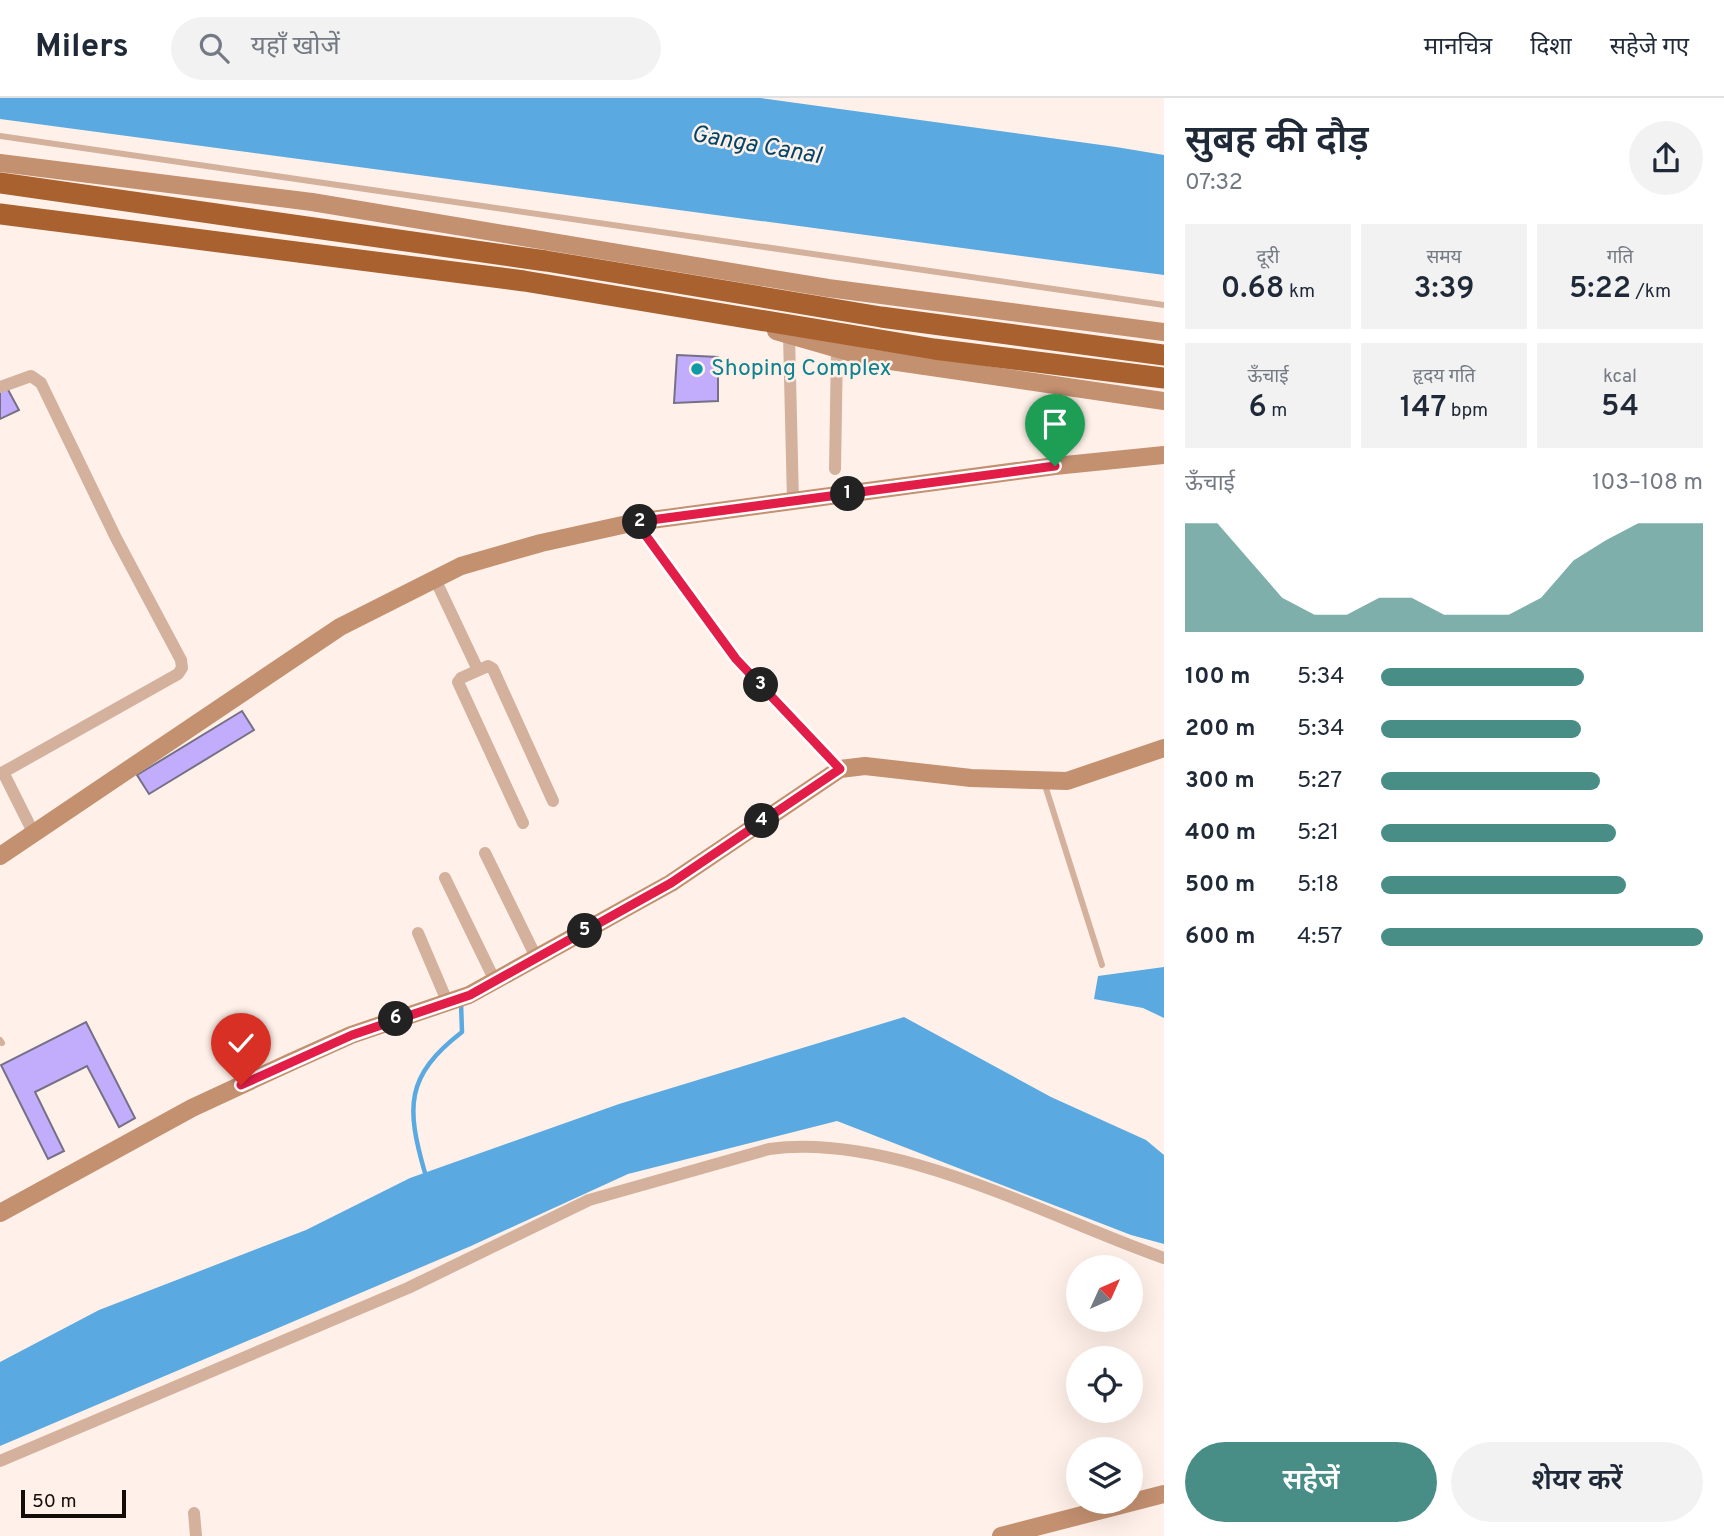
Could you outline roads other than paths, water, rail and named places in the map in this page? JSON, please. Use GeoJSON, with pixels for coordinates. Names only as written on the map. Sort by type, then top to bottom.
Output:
{"type":"FeatureCollection","features":[{"type":"Feature","properties":{"kind":"highway"},"geometry":{"type":"LineString","coordinates":[[0,183],[547,261],[881,317],[1164,355]]}},
{"type":"Feature","properties":{"kind":"highway"},"geometry":{"type":"LineString","coordinates":[[0,214],[524,281],[934,349],[1164,378]]}},
{"type":"Feature","properties":{"kind":"street"},"geometry":{"type":"LineString","coordinates":[[0,163],[313,202],[828,288],[1164,332]]}},
{"type":"Feature","properties":{"kind":"street"},"geometry":{"type":"LineString","coordinates":[[720,314],[870,358],[1164,401]]}},
{"type":"Feature","properties":{"kind":"street"},"geometry":{"type":"LineString","coordinates":[[789,335],[793,502]]}},
{"type":"Feature","properties":{"kind":"street"},"geometry":{"type":"LineString","coordinates":[[835,469],[836,348]]}},
{"type":"Feature","properties":{"kind":"street"},"geometry":{"type":"LineString","coordinates":[[0,387],[31,376],[41,383],[116,538],[181,660],[182,668],[178,674],[2,773],[34,834]]}},
{"type":"Feature","properties":{"kind":"street"},"geometry":{"type":"LineString","coordinates":[[0,856],[340,627],[461,566],[541,543],[636,522],[1055,466],[1164,455]]}},
{"type":"Feature","properties":{"kind":"street"},"geometry":{"type":"LineString","coordinates":[[636,522],[736,659],[840,769]]}},
{"type":"Feature","properties":{"kind":"street"},"geometry":{"type":"LineString","coordinates":[[435,579],[478,670]]}},
{"type":"Feature","properties":{"kind":"street"},"geometry":{"type":"LineString","coordinates":[[523,823],[458,682],[461,678],[488,666],[493,669],[553,801]]}},
{"type":"Feature","properties":{"kind":"street"},"geometry":{"type":"LineString","coordinates":[[0,1213],[192,1108],[352,1035],[470,995],[671,883],[840,769],[865,766],[971,778],[1068,781],[1164,748]]}},
{"type":"Feature","properties":{"kind":"street"},"geometry":{"type":"LineString","coordinates":[[485,853],[537,959]]}},
{"type":"Feature","properties":{"kind":"street"},"geometry":{"type":"LineString","coordinates":[[445,878],[495,981]]}},
{"type":"Feature","properties":{"kind":"street"},"geometry":{"type":"LineString","coordinates":[[418,933],[447,1001]]}},
{"type":"Feature","properties":{"kind":"street"},"geometry":{"type":"LineString","coordinates":[[0,1461],[408,1288],[589,1200],[769,1149],[799,1144],[916,1164],[1023,1202],[1164,1258]]}},
{"type":"Feature","properties":{"kind":"street"},"geometry":{"type":"LineString","coordinates":[[1001,1536],[1164,1494]]}},
{"type":"Feature","properties":{"kind":"street"},"geometry":{"type":"LineString","coordinates":[[194,1513],[196,1536]]}},
{"type":"Feature","properties":{"kind":"lane"},"geometry":{"type":"LineString","coordinates":[[0,136],[1164,305]]}},
{"type":"Feature","properties":{"kind":"lane"},"geometry":{"type":"LineString","coordinates":[[1044,781],[1102,965]]}},
{"type":"Feature","properties":{"kind":"water","name":"Ganga Canal"},"geometry":{"type":"Polygon","coordinates":[[[0,98],[761,98],[1116,147],[1164,155],[1164,275],[0,119],[0,98]]]}},
{"type":"Feature","properties":{"kind":"water"},"geometry":{"type":"Polygon","coordinates":[[[1164,967],[1164,1018],[1143,1008],[1094,999],[1098,976],[1164,967]]]}},
{"type":"Feature","properties":{"kind":"water"},"geometry":{"type":"Polygon","coordinates":[[[904,1017],[1051,1097],[1146,1140],[1164,1155],[1164,1244],[1131,1235],[837,1121],[628,1174],[471,1246],[0,1446],[0,1362],[99,1310],[306,1230],[410,1178],[619,1104],[904,1017]]]}},
{"type":"Feature","properties":{"kind":"waterway"},"geometry":{"type":"LineString","coordinates":[[425,1173],[415,1129],[415,1094],[430,1063],[462,1032],[461,1002]]}},
{"type":"Feature","properties":{"kind":"place","name":"Shoping Complex"},"geometry":{"type":"Point","coordinates":[697,369]}}]}
